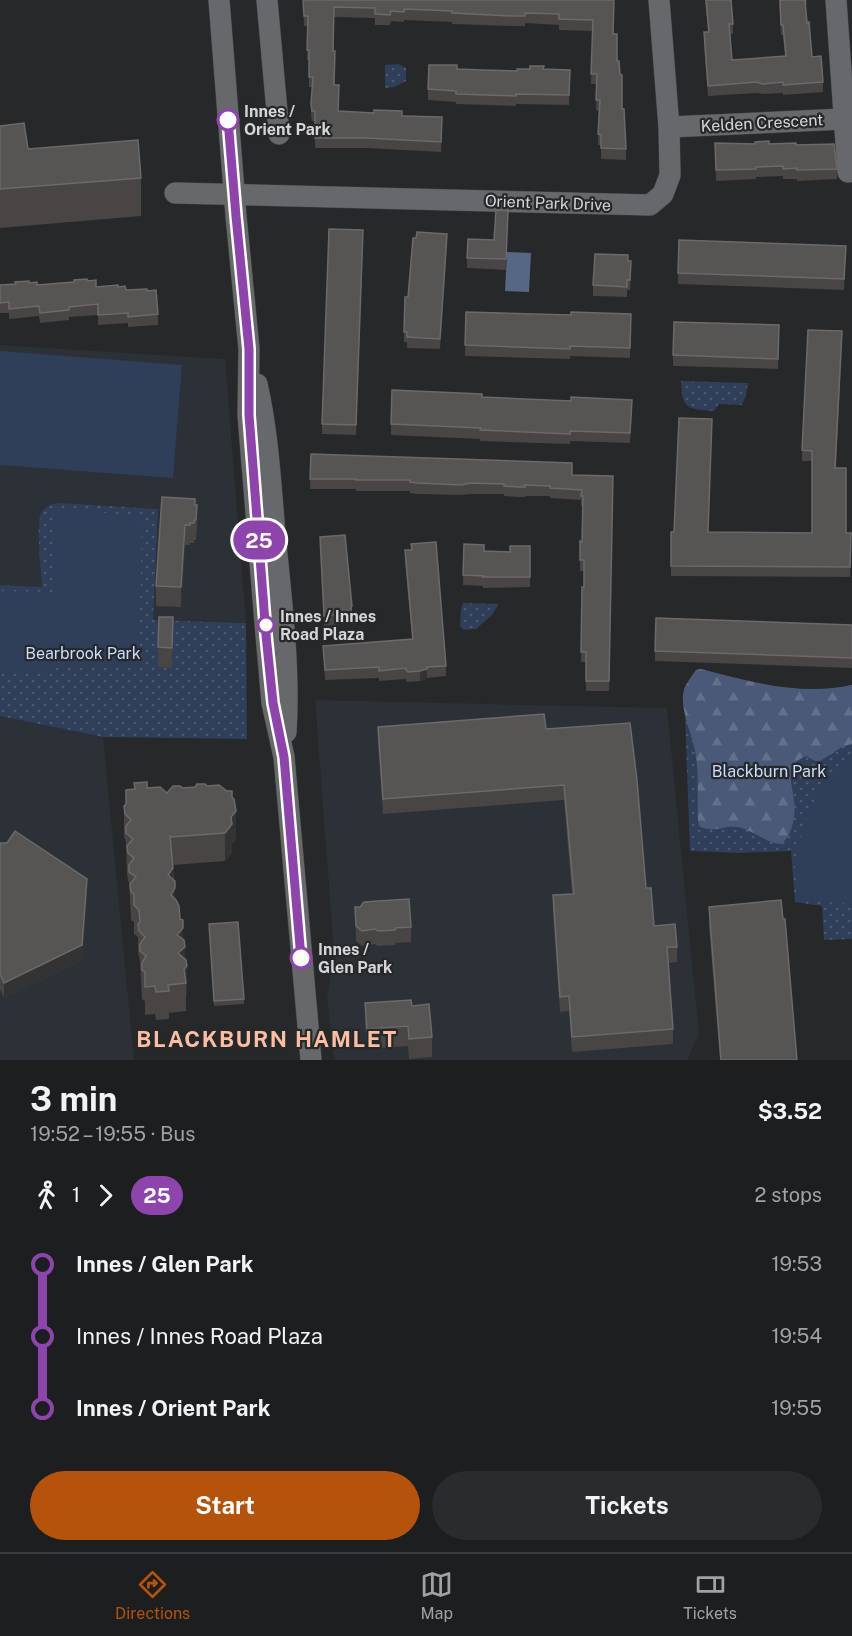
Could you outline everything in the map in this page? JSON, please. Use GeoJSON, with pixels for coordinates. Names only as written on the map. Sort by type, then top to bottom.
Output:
{"type":"FeatureCollection","features":[{"type":"Feature","properties":{"kind":"street"},"geometry":{"type":"LineString","coordinates":[[219,0],[249,349],[249,415],[266,635],[273,703],[284,757],[311,1060]]}},
{"type":"Feature","properties":{"kind":"street"},"geometry":{"type":"LineString","coordinates":[[267,0],[279,134]]}},
{"type":"Feature","properties":{"kind":"street","name":"Orient Park Drive"},"geometry":{"type":"LineString","coordinates":[[234,194],[650,206],[663,194],[670,175],[669,127],[659,0]]}},
{"type":"Feature","properties":{"kind":"street","name":"Kelden Crescent"},"geometry":{"type":"LineString","coordinates":[[669,127],[844,119],[836,0]]}},
{"type":"Feature","properties":{"kind":"street"},"geometry":{"type":"LineString","coordinates":[[844,119],[848,172]]}},
{"type":"Feature","properties":{"kind":"street"},"geometry":{"type":"LineString","coordinates":[[175,193],[234,194]]}},
{"type":"Feature","properties":{"kind":"shaded area"},"geometry":{"type":"Polygon","coordinates":[[[507,252],[531,253],[529,292],[505,291],[507,252]]]}},
{"type":"Feature","properties":{"kind":"shaded area"},"geometry":{"type":"Polygon","coordinates":[[[0,345],[225,359],[246,623],[153,620],[157,509],[56,503],[39,523],[42,587],[0,585],[0,345]]]}},
{"type":"Feature","properties":{"kind":"shaded area"},"geometry":{"type":"Polygon","coordinates":[[[315,700],[667,708],[699,1034],[687,1060],[334,1060],[327,998],[334,953],[315,700]]]}},
{"type":"Feature","properties":{"kind":"shaded area"},"geometry":{"type":"Polygon","coordinates":[[[0,716],[103,737],[134,1060],[0,1060],[0,716]]]}},
{"type":"Feature","properties":{"kind":"green space"},"geometry":{"type":"Polygon","coordinates":[[[398,64],[406,68],[406,81],[394,87],[385,88],[385,65],[398,64]]]}},
{"type":"Feature","properties":{"kind":"green space"},"geometry":{"type":"Polygon","coordinates":[[[0,351],[182,365],[173,478],[0,465],[0,351]]]}},
{"type":"Feature","properties":{"kind":"green space"},"geometry":{"type":"Polygon","coordinates":[[[681,381],[748,383],[742,405],[719,404],[714,411],[688,406],[683,397],[681,381]]]}},
{"type":"Feature","properties":{"kind":"green space","name":"Bearbrook Park"},"geometry":{"type":"Polygon","coordinates":[[[52,504],[158,509],[153,620],[246,623],[247,739],[103,737],[0,716],[0,585],[42,587],[39,538],[41,514],[52,504]]]}},
{"type":"Feature","properties":{"kind":"green space"},"geometry":{"type":"Polygon","coordinates":[[[55,509],[142,516],[139,666],[53,664],[52,671],[0,670],[0,591],[53,592],[55,509]]]}},
{"type":"Feature","properties":{"kind":"green space"},"geometry":{"type":"Polygon","coordinates":[[[463,603],[499,604],[492,615],[476,629],[464,630],[460,626],[463,603]]]}},
{"type":"Feature","properties":{"kind":"green space"},"geometry":{"type":"Polygon","coordinates":[[[701,669],[776,686],[814,689],[852,685],[852,744],[842,747],[820,761],[806,756],[794,764],[791,780],[795,806],[794,818],[791,830],[781,844],[737,827],[711,829],[700,827],[696,757],[686,718],[683,694],[696,670],[701,669]]]}},
{"type":"Feature","properties":{"kind":"green space","name":"Blackburn Park"},"geometry":{"type":"Polygon","coordinates":[[[684,687],[852,692],[852,939],[824,940],[822,906],[795,902],[791,851],[739,853],[690,851],[684,687]]]}},
{"type":"Feature","properties":{"kind":"green space"},"geometry":{"type":"Polygon","coordinates":[[[852,758],[852,904],[798,900],[795,862],[808,815],[828,779],[852,758]]]}},
{"type":"Feature","properties":{"kind":"building"},"geometry":{"type":"Polygon","coordinates":[[[303,0],[614,0],[613,34],[617,34],[617,61],[619,61],[622,75],[622,109],[624,109],[626,149],[601,148],[601,135],[598,134],[600,100],[596,100],[597,74],[591,74],[593,20],[559,19],[559,14],[525,13],[525,16],[512,16],[404,9],[404,12],[391,11],[390,15],[375,14],[375,8],[334,7],[334,85],[339,85],[338,111],[374,113],[374,110],[402,111],[402,116],[442,117],[441,142],[315,138],[315,111],[312,111],[311,104],[313,77],[309,77],[309,50],[307,50],[308,16],[304,16],[303,0]]]}},
{"type":"Feature","properties":{"kind":"building"},"geometry":{"type":"Polygon","coordinates":[[[706,0],[731,0],[733,24],[729,24],[732,60],[786,56],[780,0],[805,0],[812,57],[821,56],[823,82],[783,85],[783,82],[763,84],[756,82],[708,86],[704,32],[709,32],[706,0]]]}},
{"type":"Feature","properties":{"kind":"building"},"geometry":{"type":"Polygon","coordinates":[[[429,65],[457,65],[457,69],[483,70],[517,71],[517,69],[530,69],[530,66],[544,66],[543,69],[570,70],[569,95],[456,94],[456,91],[428,89],[429,65]]]}},
{"type":"Feature","properties":{"kind":"building"},"geometry":{"type":"Polygon","coordinates":[[[24,123],[28,149],[138,140],[141,178],[0,189],[0,126],[24,123]]]}},
{"type":"Feature","properties":{"kind":"building"},"geometry":{"type":"Polygon","coordinates":[[[769,141],[769,144],[834,144],[837,169],[797,170],[797,168],[783,169],[783,166],[716,170],[715,143],[755,144],[755,142],[769,141]]]}},
{"type":"Feature","properties":{"kind":"building"},"geometry":{"type":"Polygon","coordinates":[[[496,210],[508,211],[506,259],[467,258],[468,239],[494,240],[496,210]]]}},
{"type":"Feature","properties":{"kind":"building"},"geometry":{"type":"Polygon","coordinates":[[[329,229],[363,230],[356,425],[322,424],[329,229]]]}},
{"type":"Feature","properties":{"kind":"building"},"geometry":{"type":"Polygon","coordinates":[[[417,232],[447,234],[440,339],[407,337],[407,332],[404,332],[405,297],[408,297],[413,238],[416,238],[417,232]]]}},
{"type":"Feature","properties":{"kind":"building"},"geometry":{"type":"Polygon","coordinates":[[[679,240],[846,246],[844,279],[678,273],[679,240]]]}},
{"type":"Feature","properties":{"kind":"building"},"geometry":{"type":"Polygon","coordinates":[[[595,254],[628,255],[628,261],[631,261],[630,280],[627,280],[627,287],[593,285],[595,254]]]}},
{"type":"Feature","properties":{"kind":"building"},"geometry":{"type":"Polygon","coordinates":[[[87,279],[88,281],[96,280],[96,287],[118,285],[118,287],[125,286],[126,290],[156,290],[158,314],[128,317],[128,313],[98,315],[98,304],[40,313],[39,306],[9,309],[9,302],[0,303],[0,285],[29,281],[29,283],[37,282],[37,285],[87,279]]]}},
{"type":"Feature","properties":{"kind":"building"},"geometry":{"type":"Polygon","coordinates":[[[466,312],[631,314],[630,348],[570,346],[570,349],[465,345],[466,312]]]}},
{"type":"Feature","properties":{"kind":"building"},"geometry":{"type":"Polygon","coordinates":[[[674,322],[779,325],[778,359],[673,355],[674,322]]]}},
{"type":"Feature","properties":{"kind":"building"},"geometry":{"type":"Polygon","coordinates":[[[808,330],[842,331],[835,468],[846,468],[846,533],[851,533],[850,567],[671,566],[671,532],[674,532],[679,418],[712,419],[708,532],[812,533],[812,451],[802,450],[808,330]]]}},
{"type":"Feature","properties":{"kind":"building"},"geometry":{"type":"Polygon","coordinates":[[[392,390],[571,401],[571,397],[632,400],[630,433],[570,431],[570,434],[391,424],[392,390]]]}},
{"type":"Feature","properties":{"kind":"building"},"geometry":{"type":"Polygon","coordinates":[[[311,454],[572,463],[572,475],[613,476],[609,681],[586,681],[586,652],[581,652],[582,587],[584,587],[584,560],[580,560],[582,490],[550,488],[550,486],[504,486],[504,484],[417,483],[410,482],[410,480],[310,479],[311,454]]]}},
{"type":"Feature","properties":{"kind":"building"},"geometry":{"type":"Polygon","coordinates":[[[162,497],[195,499],[195,505],[197,505],[196,520],[190,525],[185,525],[181,587],[156,586],[162,497]]]}},
{"type":"Feature","properties":{"kind":"building"},"geometry":{"type":"Polygon","coordinates":[[[345,535],[351,613],[324,616],[320,537],[345,535]]]}},
{"type":"Feature","properties":{"kind":"building"},"geometry":{"type":"Polygon","coordinates":[[[436,542],[446,666],[427,667],[420,671],[408,672],[406,668],[379,671],[379,667],[325,670],[323,646],[413,639],[405,550],[412,550],[411,544],[436,542]]]}},
{"type":"Feature","properties":{"kind":"building"},"geometry":{"type":"Polygon","coordinates":[[[464,544],[484,545],[484,551],[510,552],[510,546],[530,546],[530,577],[463,575],[464,544]]]}},
{"type":"Feature","properties":{"kind":"building"},"geometry":{"type":"Polygon","coordinates":[[[159,617],[173,617],[172,648],[158,647],[159,617]]]}},
{"type":"Feature","properties":{"kind":"building"},"geometry":{"type":"Polygon","coordinates":[[[656,618],[852,625],[852,658],[655,651],[656,618]]]}},
{"type":"Feature","properties":{"kind":"building"},"geometry":{"type":"Polygon","coordinates":[[[544,714],[546,729],[630,723],[646,888],[651,888],[654,926],[675,924],[677,947],[667,947],[673,1029],[572,1037],[569,996],[560,997],[553,895],[574,894],[564,785],[383,799],[378,727],[544,714]]]}},
{"type":"Feature","properties":{"kind":"building"},"geometry":{"type":"Polygon","coordinates":[[[147,782],[147,788],[160,787],[167,793],[173,786],[183,788],[195,787],[197,784],[219,785],[227,791],[232,791],[236,811],[231,817],[232,824],[225,833],[170,836],[173,868],[168,875],[175,881],[175,888],[171,895],[179,906],[180,919],[183,920],[183,928],[177,935],[184,940],[185,947],[178,953],[186,960],[187,966],[184,969],[186,983],[168,985],[169,991],[156,992],[155,986],[145,987],[145,972],[142,970],[142,963],[146,956],[140,951],[140,944],[145,937],[139,931],[139,910],[134,905],[134,894],[131,892],[130,884],[136,877],[129,872],[129,865],[134,858],[128,853],[127,846],[133,839],[126,833],[126,826],[131,820],[125,814],[124,806],[126,790],[135,789],[134,783],[147,782]]]}},
{"type":"Feature","properties":{"kind":"building"},"geometry":{"type":"Polygon","coordinates":[[[15,831],[87,879],[82,945],[4,983],[0,974],[0,843],[7,843],[15,831]]]}},
{"type":"Feature","properties":{"kind":"building"},"geometry":{"type":"Polygon","coordinates":[[[409,899],[411,927],[362,931],[356,926],[355,907],[360,907],[364,902],[409,899]]]}},
{"type":"Feature","properties":{"kind":"building"},"geometry":{"type":"Polygon","coordinates":[[[781,900],[783,919],[785,919],[797,1060],[721,1060],[709,907],[781,900]]]}},
{"type":"Feature","properties":{"kind":"building"},"geometry":{"type":"Polygon","coordinates":[[[238,922],[244,999],[214,1001],[209,924],[238,922]]]}},
{"type":"Feature","properties":{"kind":"building"},"geometry":{"type":"Polygon","coordinates":[[[411,1000],[412,1006],[429,1004],[432,1037],[409,1039],[408,1026],[367,1029],[365,1003],[411,1000]]]}},
{"type":"Feature","properties":{"kind":"bus line","name":"25"},"geometry":{"type":"LineString","coordinates":[[228,120],[249,349],[249,415],[266,635],[273,703],[284,757],[301,958]]}},
{"type":"Feature","properties":{"kind":"place","name":"Innes / Orient Park"},"geometry":{"type":"Point","coordinates":[228,120]}},
{"type":"Feature","properties":{"kind":"place","name":"Innes / Innes Road Plaza"},"geometry":{"type":"Point","coordinates":[266,625]}},
{"type":"Feature","properties":{"kind":"place","name":"Innes / Glen Park"},"geometry":{"type":"Point","coordinates":[301,958]}},
{"type":"Feature","properties":{"kind":"district","name":"BLACKBURN HAMLET"},"geometry":{"type":"Point","coordinates":[267,1039]}}]}
